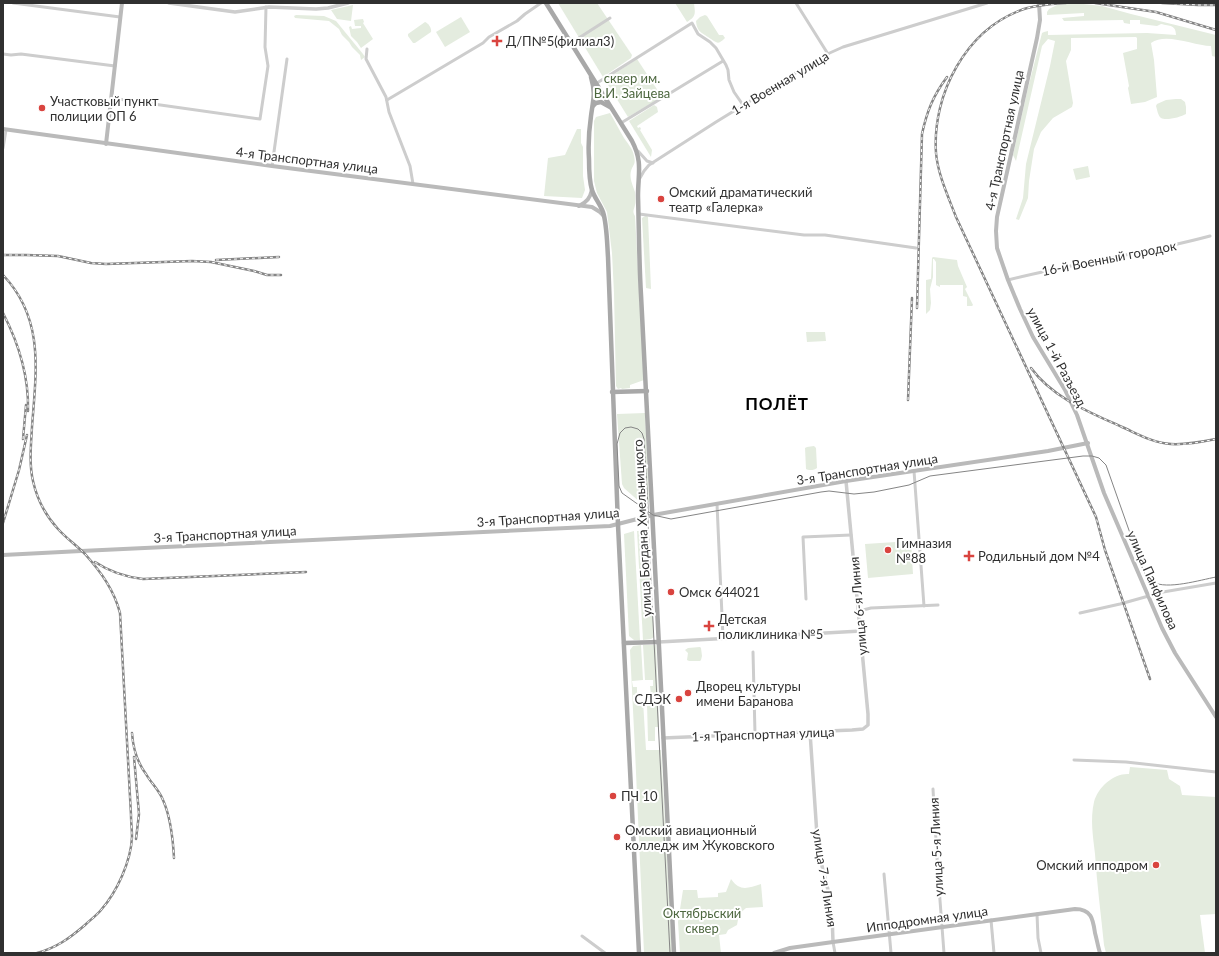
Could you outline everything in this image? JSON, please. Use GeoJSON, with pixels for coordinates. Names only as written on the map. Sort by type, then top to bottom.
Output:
{"type":"FeatureCollection","features":[{"type":"Feature","properties":{"kind":"main road"},"geometry":{"type":"LineString","coordinates":[[106,144],[122,3]]}},
{"type":"Feature","properties":{"kind":"main road"},"geometry":{"type":"LineString","coordinates":[[546,3],[590,74]]}},
{"type":"Feature","properties":{"kind":"main road","name":"4-я Транспортная улица"},"geometry":{"type":"LineString","coordinates":[[1008,280],[997,248],[996,225],[1037,38],[1040,20],[1039,3]]}},
{"type":"Feature","properties":{"kind":"main road","name":"улица Богдана Хмельницкого"},"geometry":{"type":"LineString","coordinates":[[590,74],[597,82],[638,151],[640,162],[638,184],[641,291],[674,953]]}},
{"type":"Feature","properties":{"kind":"main road","name":"улица Богдана Хмельницкого"},"geometry":{"type":"LineString","coordinates":[[590,74],[594,90],[589,133],[589,159],[592,189],[604,217],[610,302],[612,392],[639,953]]}},
{"type":"Feature","properties":{"kind":"main road"},"geometry":{"type":"LineString","coordinates":[[593,106],[596,103],[602,102],[612,108]]}},
{"type":"Feature","properties":{"kind":"main road","name":"4-я Транспортная улица"},"geometry":{"type":"LineString","coordinates":[[5,130],[592,207],[596,208],[604,217]]}},
{"type":"Feature","properties":{"kind":"main road"},"geometry":{"type":"LineString","coordinates":[[579,206],[585,203],[589,198],[592,189]]}},
{"type":"Feature","properties":{"kind":"main road","name":"улица 1-й Разъезд"},"geometry":{"type":"LineString","coordinates":[[1008,280],[1026,323],[1074,409],[1088,443]]}},
{"type":"Feature","properties":{"kind":"main road"},"geometry":{"type":"LineString","coordinates":[[612,392],[647,391]]}},
{"type":"Feature","properties":{"kind":"main road","name":"3-я Транспортная улица"},"geometry":{"type":"LineString","coordinates":[[3,556],[89,550],[610,526],[653,515],[846,481],[1045,451],[1088,443]]}},
{"type":"Feature","properties":{"kind":"main road","name":"улица Панфилова"},"geometry":{"type":"LineString","coordinates":[[1088,443],[1104,493],[1162,628],[1175,653],[1216,717]]}},
{"type":"Feature","properties":{"kind":"main road"},"geometry":{"type":"LineString","coordinates":[[624,644],[659,642]]}},
{"type":"Feature","properties":{"kind":"main road","name":"Ипподромная улица"},"geometry":{"type":"LineString","coordinates":[[774,953],[833,942],[1075,909],[1087,912],[1092,918],[1100,953]]}},
{"type":"Feature","properties":{"kind":"street"},"geometry":{"type":"LineString","coordinates":[[13,3],[120,18]]}},
{"type":"Feature","properties":{"kind":"street"},"geometry":{"type":"LineString","coordinates":[[169,3],[199,5],[235,12],[266,7],[316,9],[328,8],[348,3]]}},
{"type":"Feature","properties":{"kind":"street"},"geometry":{"type":"LineString","coordinates":[[387,100],[483,43],[541,3]]}},
{"type":"Feature","properties":{"kind":"street"},"geometry":{"type":"LineString","coordinates":[[796,3],[828,54]]}},
{"type":"Feature","properties":{"kind":"street","name":"1-я Военная улица"},"geometry":{"type":"LineString","coordinates":[[638,184],[645,169],[653,162],[742,105],[828,54],[843,47],[987,3]]}},
{"type":"Feature","properties":{"kind":"street"},"geometry":{"type":"LineString","coordinates":[[111,98],[260,119],[268,66],[265,47],[266,7]]}},
{"type":"Feature","properties":{"kind":"street"},"geometry":{"type":"LineString","coordinates":[[571,43],[610,18]]}},
{"type":"Feature","properties":{"kind":"street"},"geometry":{"type":"LineString","coordinates":[[597,82],[692,23],[698,34],[716,48],[728,70],[729,80],[734,92],[742,105]]}},
{"type":"Feature","properties":{"kind":"street"},"geometry":{"type":"LineString","coordinates":[[367,49],[366,59],[387,100],[395,131],[410,166],[413,184]]}},
{"type":"Feature","properties":{"kind":"street"},"geometry":{"type":"LineString","coordinates":[[3,54],[21,54],[115,66]]}},
{"type":"Feature","properties":{"kind":"street"},"geometry":{"type":"LineString","coordinates":[[272,166],[287,58]]}},
{"type":"Feature","properties":{"kind":"street"},"geometry":{"type":"LineString","coordinates":[[622,123],[723,61]]}},
{"type":"Feature","properties":{"kind":"street"},"geometry":{"type":"LineString","coordinates":[[3,148],[5,130]]}},
{"type":"Feature","properties":{"kind":"street"},"geometry":{"type":"LineString","coordinates":[[638,151],[647,161],[653,162]]}},
{"type":"Feature","properties":{"kind":"street"},"geometry":{"type":"LineString","coordinates":[[639,214],[804,235],[825,235],[916,248]]}},
{"type":"Feature","properties":{"kind":"street","name":"16-й Военный городок"},"geometry":{"type":"LineString","coordinates":[[1008,280],[1174,246],[1210,236]]}},
{"type":"Feature","properties":{"kind":"street"},"geometry":{"type":"LineString","coordinates":[[914,471],[924,606]]}},
{"type":"Feature","properties":{"kind":"street","name":"улица 6-я Линия"},"geometry":{"type":"LineString","coordinates":[[846,481],[869,722],[864,729]]}},
{"type":"Feature","properties":{"kind":"street"},"geometry":{"type":"LineString","coordinates":[[717,504],[723,638]]}},
{"type":"Feature","properties":{"kind":"street"},"geometry":{"type":"LineString","coordinates":[[806,599],[803,537],[851,535]]}},
{"type":"Feature","properties":{"kind":"street"},"geometry":{"type":"LineString","coordinates":[[1080,613],[1120,604],[1147,595],[1216,583]]}},
{"type":"Feature","properties":{"kind":"street"},"geometry":{"type":"LineString","coordinates":[[859,611],[871,608],[938,605]]}},
{"type":"Feature","properties":{"kind":"street"},"geometry":{"type":"LineString","coordinates":[[659,642],[860,631]]}},
{"type":"Feature","properties":{"kind":"street"},"geometry":{"type":"LineString","coordinates":[[753,652],[755,734]]}},
{"type":"Feature","properties":{"kind":"street","name":"1-я Транспортная улица"},"geometry":{"type":"LineString","coordinates":[[663,738],[864,729]]}},
{"type":"Feature","properties":{"kind":"street","name":"улица 7-я Линия"},"geometry":{"type":"LineString","coordinates":[[810,732],[818,850],[829,896],[834,932],[834,953]]}},
{"type":"Feature","properties":{"kind":"street"},"geometry":{"type":"LineString","coordinates":[[1074,760],[1126,762],[1216,772]]}},
{"type":"Feature","properties":{"kind":"street","name":"улица 5-я Линия"},"geometry":{"type":"LineString","coordinates":[[933,789],[944,953]]}},
{"type":"Feature","properties":{"kind":"street"},"geometry":{"type":"LineString","coordinates":[[884,874],[888,934],[891,953]]}},
{"type":"Feature","properties":{"kind":"street"},"geometry":{"type":"LineString","coordinates":[[1037,914],[1038,938],[1041,953]]}},
{"type":"Feature","properties":{"kind":"street"},"geometry":{"type":"LineString","coordinates":[[991,920],[994,953]]}},
{"type":"Feature","properties":{"kind":"street"},"geometry":{"type":"LineString","coordinates":[[582,936],[605,953]]}},
{"type":"Feature","properties":{"kind":"green space"},"geometry":{"type":"Polygon","coordinates":[[[558,3],[597,3],[632,55],[631,58],[603,77],[558,3]]]}},
{"type":"Feature","properties":{"kind":"green space"},"geometry":{"type":"Polygon","coordinates":[[[675,3],[694,3],[694,16],[687,22],[675,3]]]}},
{"type":"Feature","properties":{"kind":"green space"},"geometry":{"type":"Polygon","coordinates":[[[1074,3],[1102,6],[1216,35],[1216,57],[1212,56],[1211,46],[1172,39],[1157,40],[1151,43],[1157,97],[1145,102],[1131,104],[1123,53],[1137,49],[1137,38],[1071,38],[1071,50],[1066,61],[1073,103],[1072,107],[1053,118],[1041,132],[1034,149],[1028,198],[1019,220],[1016,219],[1023,198],[1026,164],[1055,41],[1048,39],[1042,46],[1016,161],[1013,155],[1042,33],[1048,31],[1048,35],[1147,33],[1176,35],[1175,29],[1172,26],[1161,24],[1157,26],[1140,24],[1140,20],[1130,20],[1130,24],[1124,23],[1123,20],[1064,21],[1062,18],[1084,16],[1084,13],[1047,15],[1049,9],[1057,5],[1074,3]]]}},
{"type":"Feature","properties":{"kind":"green space"},"geometry":{"type":"Polygon","coordinates":[[[353,5],[351,21],[337,19],[331,10],[353,5]]]}},
{"type":"Feature","properties":{"kind":"green space"},"geometry":{"type":"Polygon","coordinates":[[[705,15],[719,35],[723,35],[725,38],[721,42],[715,42],[698,28],[696,21],[705,15]]]}},
{"type":"Feature","properties":{"kind":"green space"},"geometry":{"type":"Polygon","coordinates":[[[294,16],[324,16],[336,21],[365,57],[361,60],[360,55],[342,35],[339,29],[329,21],[295,18],[294,16]]]}},
{"type":"Feature","properties":{"kind":"green space"},"geometry":{"type":"Polygon","coordinates":[[[461,17],[470,32],[445,47],[436,32],[461,17]]]}},
{"type":"Feature","properties":{"kind":"green space"},"geometry":{"type":"Polygon","coordinates":[[[363,19],[363,23],[373,39],[361,48],[351,36],[349,27],[351,26],[352,29],[361,28],[361,26],[355,26],[354,20],[363,19]]]}},
{"type":"Feature","properties":{"kind":"green space"},"geometry":{"type":"Polygon","coordinates":[[[425,22],[430,26],[431,32],[413,43],[408,34],[425,22]]]}},
{"type":"Feature","properties":{"kind":"green space","name":"сквер им. В.И. Зайцева"},"geometry":{"type":"Polygon","coordinates":[[[637,59],[662,97],[628,117],[605,80],[637,59]]]}},
{"type":"Feature","properties":{"kind":"green space"},"geometry":{"type":"Polygon","coordinates":[[[1181,99],[1185,102],[1186,114],[1170,119],[1161,118],[1157,111],[1157,104],[1166,100],[1181,99]]]}},
{"type":"Feature","properties":{"kind":"green space"},"geometry":{"type":"Polygon","coordinates":[[[654,105],[657,107],[658,112],[637,126],[638,128],[640,127],[640,130],[652,150],[651,157],[629,121],[654,105]]]}},
{"type":"Feature","properties":{"kind":"green space"},"geometry":{"type":"Polygon","coordinates":[[[610,113],[631,149],[635,161],[630,176],[635,192],[633,212],[635,216],[644,380],[630,385],[630,388],[622,389],[618,389],[616,386],[612,253],[607,212],[597,193],[594,181],[594,121],[596,117],[610,113]]]}},
{"type":"Feature","properties":{"kind":"green space"},"geometry":{"type":"Polygon","coordinates":[[[577,129],[581,129],[581,143],[583,147],[583,176],[585,190],[582,198],[544,196],[548,158],[565,155],[577,129]]]}},
{"type":"Feature","properties":{"kind":"green space"},"geometry":{"type":"Polygon","coordinates":[[[1088,166],[1090,177],[1076,180],[1073,169],[1088,166]]]}},
{"type":"Feature","properties":{"kind":"green space"},"geometry":{"type":"Polygon","coordinates":[[[645,216],[648,217],[651,289],[646,288],[642,218],[645,216]]]}},
{"type":"Feature","properties":{"kind":"green space"},"geometry":{"type":"Polygon","coordinates":[[[933,257],[957,260],[967,287],[965,289],[973,305],[972,306],[967,306],[967,297],[963,296],[963,285],[940,285],[940,287],[936,285],[936,262],[933,259],[933,277],[930,289],[931,303],[930,310],[926,314],[926,280],[931,279],[933,257]]]}},
{"type":"Feature","properties":{"kind":"green space"},"geometry":{"type":"Polygon","coordinates":[[[806,332],[825,332],[826,341],[807,342],[806,332]]]}},
{"type":"Feature","properties":{"kind":"green space"},"geometry":{"type":"Polygon","coordinates":[[[645,413],[649,502],[642,504],[624,488],[622,484],[617,414],[645,413]]]}},
{"type":"Feature","properties":{"kind":"green space"},"geometry":{"type":"Polygon","coordinates":[[[814,446],[816,448],[817,468],[807,470],[805,448],[814,446]]]}},
{"type":"Feature","properties":{"kind":"green space"},"geometry":{"type":"Polygon","coordinates":[[[634,531],[640,640],[634,640],[629,636],[624,534],[634,531]]]}},
{"type":"Feature","properties":{"kind":"green space"},"geometry":{"type":"Polygon","coordinates":[[[637,531],[648,532],[654,637],[643,640],[637,531]]]}},
{"type":"Feature","properties":{"kind":"green space"},"geometry":{"type":"Polygon","coordinates":[[[911,541],[913,574],[868,578],[865,544],[911,541]]]}},
{"type":"Feature","properties":{"kind":"green space"},"geometry":{"type":"Polygon","coordinates":[[[641,645],[643,680],[632,681],[633,687],[637,687],[637,695],[633,695],[633,701],[643,701],[646,750],[661,750],[672,953],[644,953],[630,650],[633,646],[641,645]]]}},
{"type":"Feature","properties":{"kind":"green space"},"geometry":{"type":"Polygon","coordinates":[[[643,645],[656,645],[659,727],[655,727],[655,741],[648,741],[647,703],[648,700],[654,700],[654,694],[651,694],[650,686],[653,686],[653,680],[645,680],[643,645]]]}},
{"type":"Feature","properties":{"kind":"green space"},"geometry":{"type":"Polygon","coordinates":[[[700,647],[702,656],[700,661],[687,660],[688,653],[685,650],[688,648],[700,647]]]}},
{"type":"Feature","properties":{"kind":"green space","name":"Омский ипподром"},"geometry":{"type":"Polygon","coordinates":[[[1130,767],[1167,770],[1169,779],[1180,786],[1182,795],[1216,797],[1216,914],[1200,915],[1205,953],[1106,953],[1093,835],[1093,808],[1096,796],[1103,786],[1112,778],[1123,774],[1129,774],[1130,767]]]}},
{"type":"Feature","properties":{"kind":"green space","name":"Октябрьский сквер"},"geometry":{"type":"Polygon","coordinates":[[[731,879],[738,886],[744,888],[761,884],[763,907],[746,908],[739,914],[737,925],[728,930],[726,934],[719,935],[721,953],[680,953],[678,922],[683,890],[697,890],[698,898],[718,897],[718,893],[726,892],[731,879]]]}},
{"type":"Feature","properties":{"kind":"tram line"},"geometry":{"type":"LineString","coordinates":[[670,953],[648,524],[648,522],[648,520],[648,517],[648,515],[648,513],[648,510],[648,506],[644,439],[642,433],[638,429],[631,427],[625,428],[620,433],[617,444],[619,486],[622,493],[653,515],[671,519],[821,492],[829,491],[854,494],[874,492],[909,485],[930,476],[1092,456],[1099,458],[1106,465],[1143,570],[1153,582],[1166,585],[1175,585],[1216,577]]}},
{"type":"Feature","properties":{"kind":"railway"},"geometry":{"type":"LineString","coordinates":[[1066,3],[1024,9],[1003,19],[985,32],[970,48],[957,66],[947,87],[940,108],[936,131],[936,153],[941,177],[956,217],[1096,517],[1105,550],[1150,679]]}},
{"type":"Feature","properties":{"kind":"railway"},"geometry":{"type":"LineString","coordinates":[[1095,3],[1156,12],[1216,30]]}},
{"type":"Feature","properties":{"kind":"railway"},"geometry":{"type":"LineString","coordinates":[[1162,3],[1216,5]]}},
{"type":"Feature","properties":{"kind":"railway"},"geometry":{"type":"LineString","coordinates":[[917,308],[922,134],[931,104],[947,77]]}},
{"type":"Feature","properties":{"kind":"railway"},"geometry":{"type":"LineString","coordinates":[[3,255],[58,256],[91,263],[106,264],[192,261],[211,262],[267,275],[281,275]]}},
{"type":"Feature","properties":{"kind":"railway"},"geometry":{"type":"LineString","coordinates":[[216,260],[279,257]]}},
{"type":"Feature","properties":{"kind":"railway"},"geometry":{"type":"LineString","coordinates":[[3,275],[16,292],[26,310],[32,328],[35,347],[36,366],[31,461],[32,475],[37,494],[42,507],[54,524],[85,554],[102,575],[111,589],[120,613],[132,832],[131,846],[126,866],[118,885],[107,903],[95,916],[68,938],[57,945],[37,953]]}},
{"type":"Feature","properties":{"kind":"railway"},"geometry":{"type":"LineString","coordinates":[[908,400],[912,298]]}},
{"type":"Feature","properties":{"kind":"railway"},"geometry":{"type":"LineString","coordinates":[[3,313],[14,336],[22,360],[27,385],[28,411]]}},
{"type":"Feature","properties":{"kind":"railway"},"geometry":{"type":"LineString","coordinates":[[1031,368],[1050,388],[1072,403],[1146,438],[1158,442],[1177,444],[1216,439]]}},
{"type":"Feature","properties":{"kind":"railway"},"geometry":{"type":"LineString","coordinates":[[23,439],[26,405]]}},
{"type":"Feature","properties":{"kind":"railway"},"geometry":{"type":"LineString","coordinates":[[3,523],[19,470],[27,435]]}},
{"type":"Feature","properties":{"kind":"railway"},"geometry":{"type":"LineString","coordinates":[[95,562],[118,574],[143,579],[306,572]]}},
{"type":"Feature","properties":{"kind":"railway"},"geometry":{"type":"LineString","coordinates":[[132,733],[134,749],[138,760],[166,807],[171,829],[174,858]]}},
{"type":"Feature","properties":{"kind":"railway"},"geometry":{"type":"LineString","coordinates":[[134,757],[139,814],[136,839]]}},
{"type":"Feature","properties":{"kind":"place","name":"Д/П№5(филиал3)"},"geometry":{"type":"Point","coordinates":[497,41]}},
{"type":"Feature","properties":{"kind":"place","name":"Участковый пункт полиции ОП 6"},"geometry":{"type":"Point","coordinates":[42,108]}},
{"type":"Feature","properties":{"kind":"place","name":"Омский драматический театр «Галерка»"},"geometry":{"type":"Point","coordinates":[661,199]}},
{"type":"Feature","properties":{"kind":"place","name":"Гимназия №88"},"geometry":{"type":"Point","coordinates":[888,550]}},
{"type":"Feature","properties":{"kind":"place","name":"Родильный дом №4"},"geometry":{"type":"Point","coordinates":[969,556]}},
{"type":"Feature","properties":{"kind":"place","name":"Омск 644021"},"geometry":{"type":"Point","coordinates":[671,592]}},
{"type":"Feature","properties":{"kind":"place","name":"Детская поликлиника №5"},"geometry":{"type":"Point","coordinates":[709,626]}},
{"type":"Feature","properties":{"kind":"place","name":"Дворец культуры имени Баранова"},"geometry":{"type":"Point","coordinates":[688,693]}},
{"type":"Feature","properties":{"kind":"place","name":"СДЭК"},"geometry":{"type":"Point","coordinates":[679,699]}},
{"type":"Feature","properties":{"kind":"place","name":"ПЧ 10"},"geometry":{"type":"Point","coordinates":[613,796]}},
{"type":"Feature","properties":{"kind":"place","name":"Омский авиационный колледж им Жуковского"},"geometry":{"type":"Point","coordinates":[617,837]}},
{"type":"Feature","properties":{"kind":"place","name":"Омский ипподром"},"geometry":{"type":"Point","coordinates":[1156,865]}},
{"type":"Feature","properties":{"kind":"district","name":"ПОЛЁТ"},"geometry":{"type":"Point","coordinates":[777,404]}}]}
